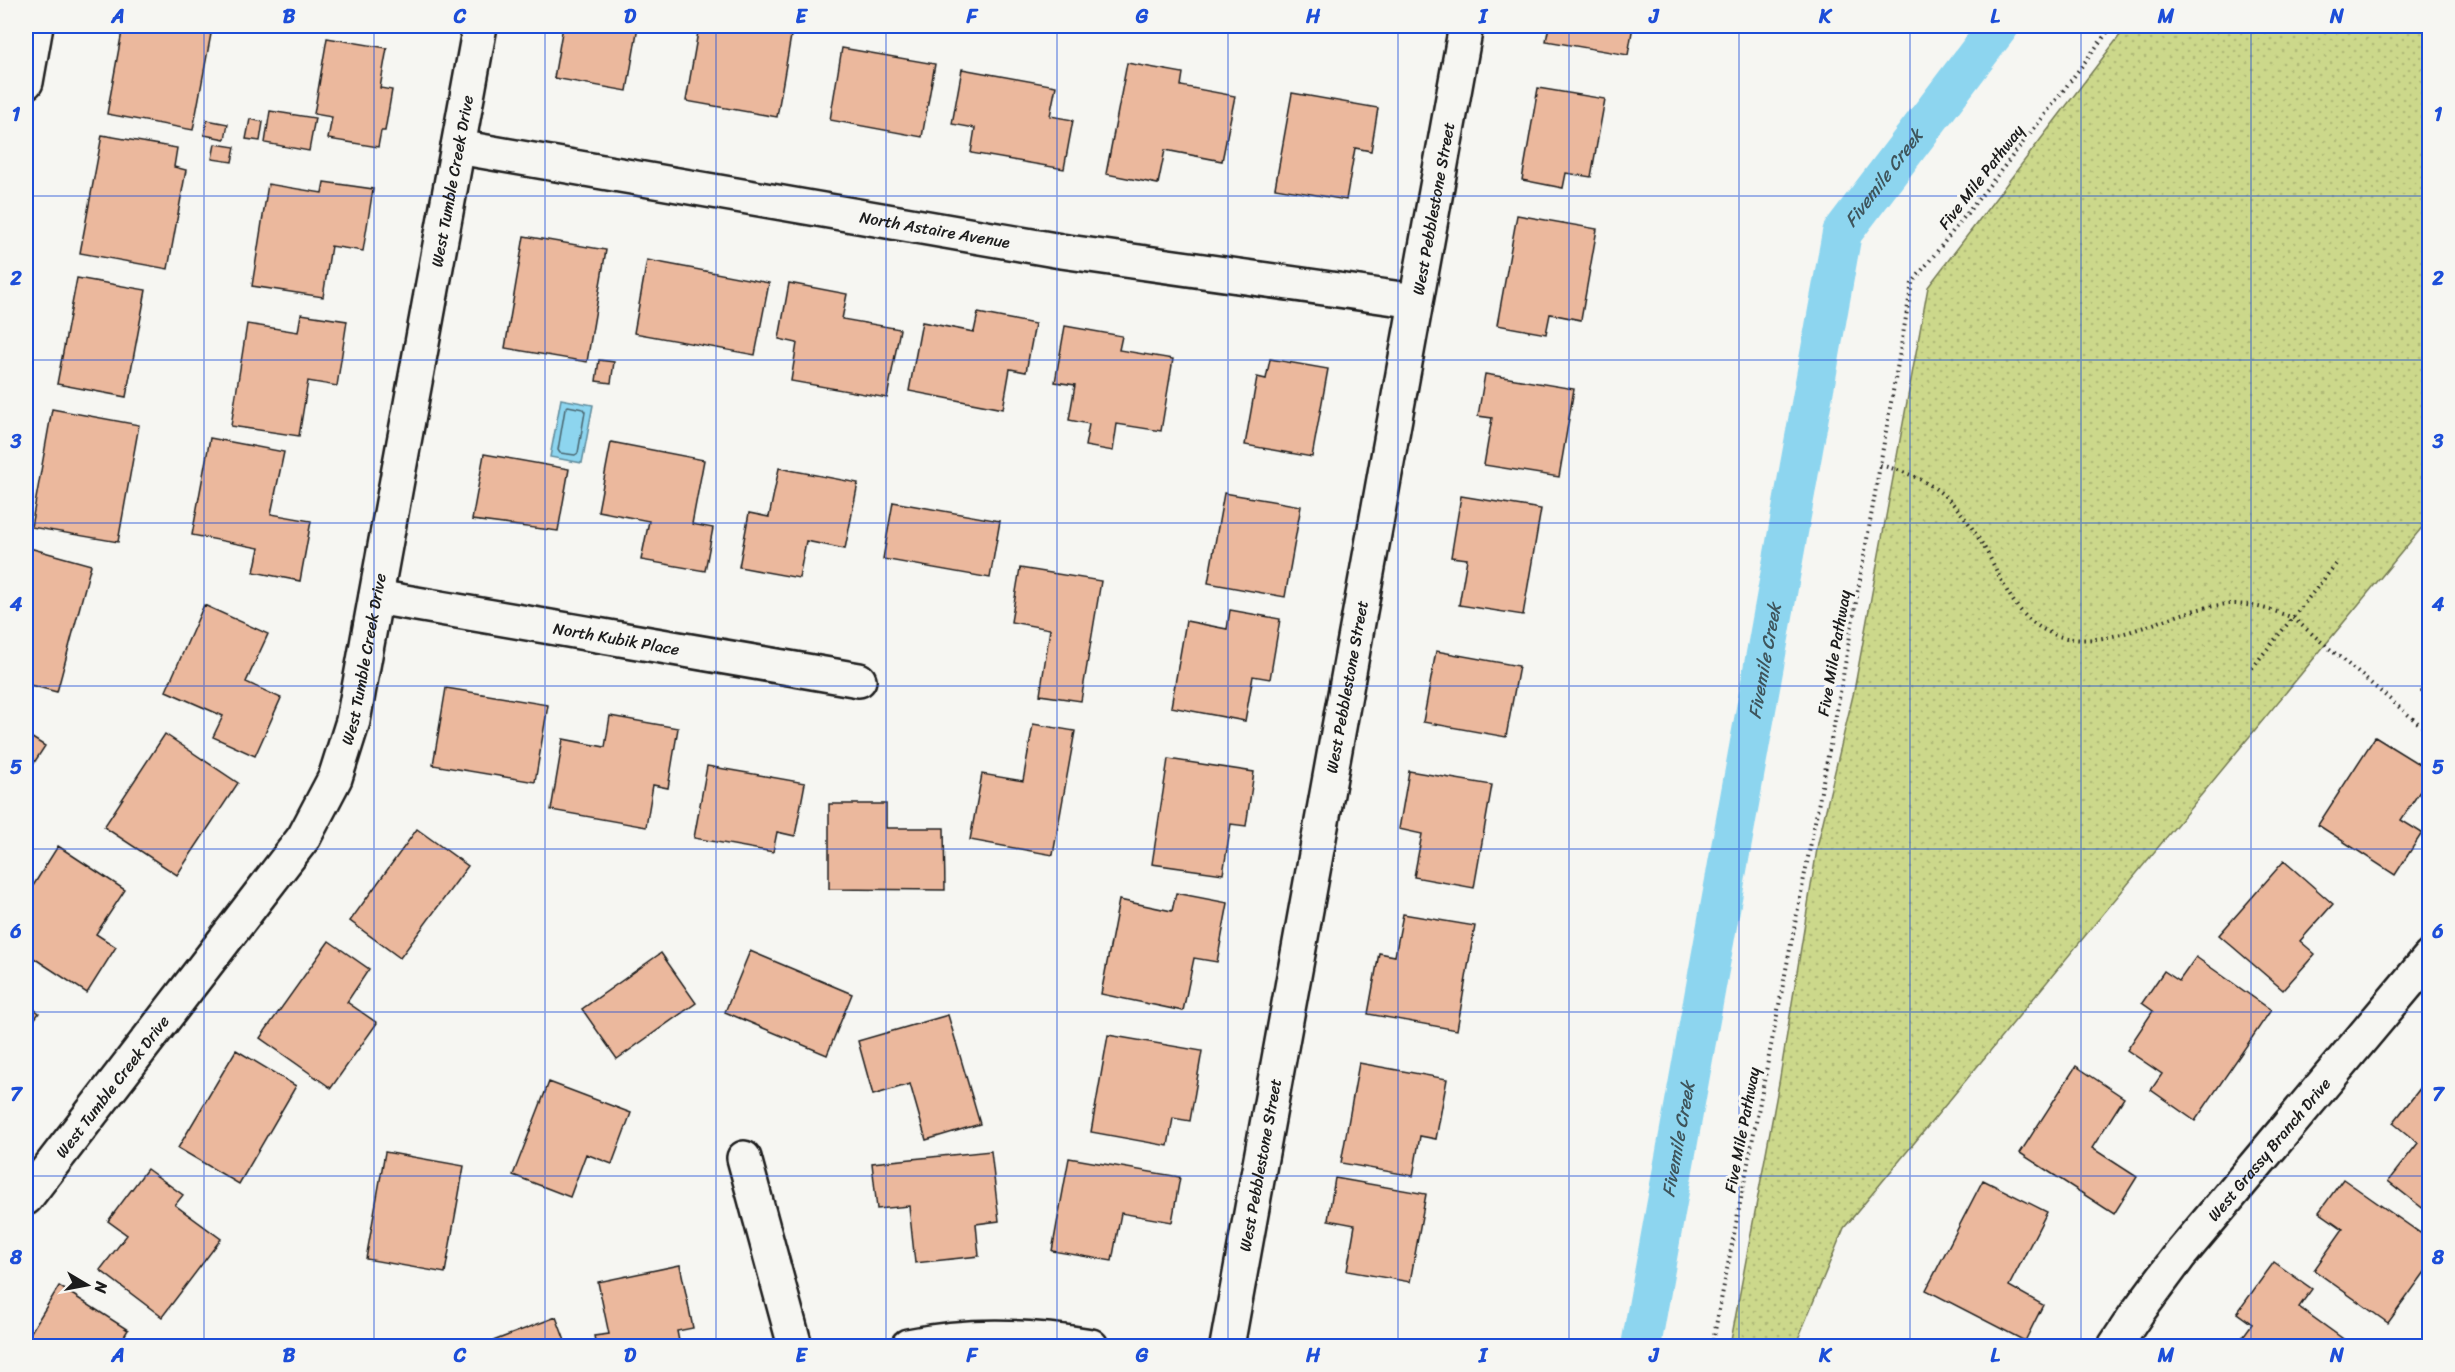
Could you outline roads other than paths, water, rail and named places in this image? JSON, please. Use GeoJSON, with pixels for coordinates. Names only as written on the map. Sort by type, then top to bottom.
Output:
{"type":"FeatureCollection","features":[{"type":"Feature","properties":{"kind":"street"},"geometry":{"type":"LineString","coordinates":[[26,82],[36,26]]}},
{"type":"Feature","properties":{"kind":"street","name":"West Tumble Creek Drive"},"geometry":{"type":"LineString","coordinates":[[26,1198],[304,837],[335,778],[353,721],[480,26]]}},
{"type":"Feature","properties":{"kind":"street","name":"West Pebblestone Street"},"geometry":{"type":"LineString","coordinates":[[1227,1347],[1466,26]]}},
{"type":"Feature","properties":{"kind":"street","name":"North Astaire Avenue"},"geometry":{"type":"LineString","coordinates":[[458,147],[1061,251],[1416,301]]}},
{"type":"Feature","properties":{"kind":"street","name":"North Kubik Place"},"geometry":{"type":"LineString","coordinates":[[376,597],[859,680]]}},
{"type":"Feature","properties":{"kind":"street","name":"West Grassy Branch Drive"},"geometry":{"type":"LineString","coordinates":[[2115,1347],[2137,1312],[2180,1255],[2430,957]]}},
{"type":"Feature","properties":{"kind":"street"},"geometry":{"type":"LineString","coordinates":[[744,1158],[795,1347]]}},
{"type":"Feature","properties":{"kind":"street"},"geometry":{"type":"LineString","coordinates":[[908,1347],[930,1342],[986,1336],[1018,1336],[1091,1347]]}},
{"type":"Feature","properties":{"kind":"water"},"geometry":{"type":"Polygon","coordinates":[[[561,399],[593,405],[582,463],[550,457],[561,399]]]}},
{"type":"Feature","properties":{"kind":"waterway","name":"Fivemile Creek"},"geometry":{"type":"LineString","coordinates":[[1641,1346],[1842,233],[1999,26]]}}]}
